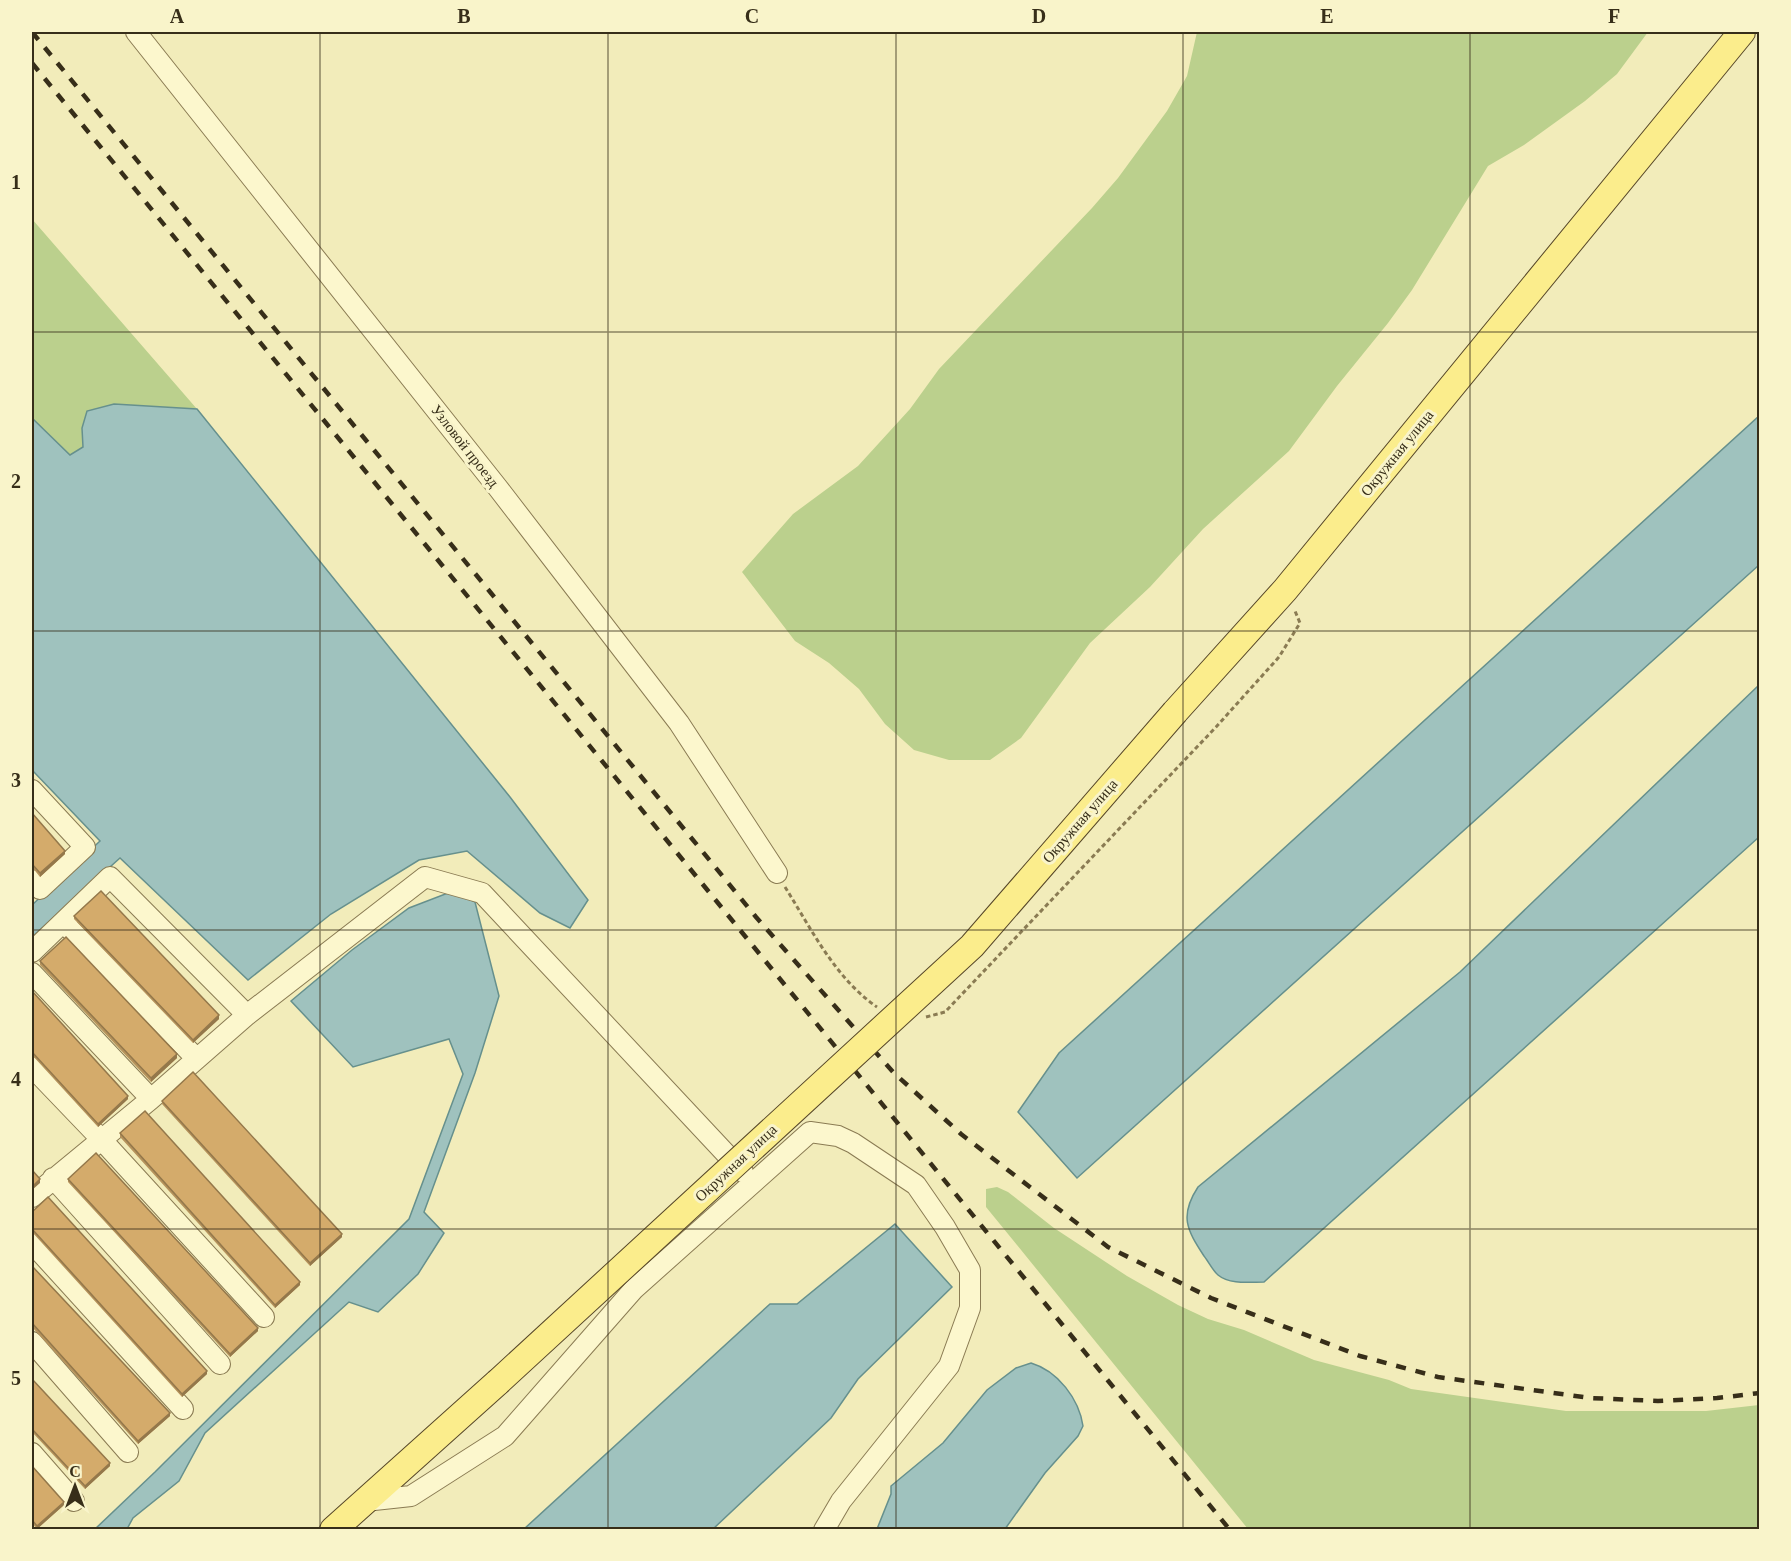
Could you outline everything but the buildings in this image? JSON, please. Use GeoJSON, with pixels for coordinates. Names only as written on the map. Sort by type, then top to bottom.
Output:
{"type":"FeatureCollection","features":[{"type":"Feature","properties":{"kind":"main road","name":"Окружная улица"},"geometry":{"type":"LineString","coordinates":[[333,1530],[498,1382],[972,946],[1175,712],[1285,590],[1742,32]]}},
{"type":"Feature","properties":{"kind":"street","name":"Узловой проезд"},"geometry":{"type":"LineString","coordinates":[[136,32],[498,488],[679,723],[777,873]]}},
{"type":"Feature","properties":{"kind":"street"},"geometry":{"type":"LineString","coordinates":[[32,790],[85,847],[34,888]]}},
{"type":"Feature","properties":{"kind":"street"},"geometry":{"type":"LineString","coordinates":[[32,951],[110,877],[247,1015]]}},
{"type":"Feature","properties":{"kind":"street"},"geometry":{"type":"LineString","coordinates":[[32,1197],[151,1099],[247,1015],[425,877],[482,893],[753,1183]]}},
{"type":"Feature","properties":{"kind":"street"},"geometry":{"type":"LineString","coordinates":[[64,923],[196,1058]]}},
{"type":"Feature","properties":{"kind":"street"},"geometry":{"type":"LineString","coordinates":[[32,974],[151,1099]]}},
{"type":"Feature","properties":{"kind":"street"},"geometry":{"type":"LineString","coordinates":[[32,1067],[264,1317]]}},
{"type":"Feature","properties":{"kind":"street"},"geometry":{"type":"LineString","coordinates":[[365,1501],[411,1496],[505,1436],[634,1289],[810,1132],[838,1136],[853,1143],[916,1185],[945,1227],[970,1270],[970,1308],[949,1366],[841,1501],[824,1530]]}},
{"type":"Feature","properties":{"kind":"street"},"geometry":{"type":"LineString","coordinates":[[53,1178],[220,1364]]}},
{"type":"Feature","properties":{"kind":"street"},"geometry":{"type":"LineString","coordinates":[[32,1243],[183,1409]]}},
{"type":"Feature","properties":{"kind":"street"},"geometry":{"type":"LineString","coordinates":[[32,1342],[129,1452]]}},
{"type":"Feature","properties":{"kind":"street"},"geometry":{"type":"LineString","coordinates":[[32,1453],[74,1501]]}},
{"type":"Feature","properties":{"kind":"green space"},"geometry":{"type":"Polygon","coordinates":[[[1197,32],[1648,32],[1617,74],[1585,101],[1524,145],[1488,166],[1412,290],[1289,451],[1203,529],[1150,587],[1090,643],[1021,738],[990,760],[949,760],[914,750],[885,724],[859,689],[829,663],[795,641],[742,572],[793,514],[858,466],[910,409],[939,369],[1118,178],[1167,111],[1187,76],[1197,32]]]}},
{"type":"Feature","properties":{"kind":"green space"},"geometry":{"type":"Polygon","coordinates":[[[32,219],[197,409],[114,404],[82,428],[83,448],[70,455],[32,418],[32,219]]]}},
{"type":"Feature","properties":{"kind":"green space"},"geometry":{"type":"Polygon","coordinates":[[[997,1187],[1008,1192],[1054,1228],[1127,1276],[1178,1305],[1314,1360],[1389,1380],[1411,1389],[1566,1411],[1706,1411],[1759,1405],[1759,1529],[1248,1529],[986,1207],[986,1189],[997,1187]]]}},
{"type":"Feature","properties":{"kind":"water"},"geometry":{"type":"Polygon","coordinates":[[[114,404],[197,409],[510,797],[588,900],[570,928],[540,913],[467,851],[419,860],[331,914],[248,980],[120,858],[32,937],[32,905],[100,841],[32,770],[32,418],[70,455],[83,447],[82,428],[87,411],[114,404]]]}},
{"type":"Feature","properties":{"kind":"water"},"geometry":{"type":"Polygon","coordinates":[[[1759,416],[1759,565],[1077,1178],[1018,1112],[1059,1053],[1759,416]]]}},
{"type":"Feature","properties":{"kind":"water"},"geometry":{"type":"Polygon","coordinates":[[[1759,685],[1759,837],[1264,1282],[1234,1282],[1218,1275],[1198,1247],[1188,1223],[1189,1206],[1198,1187],[1460,972],[1759,685]]]}},
{"type":"Feature","properties":{"kind":"water"},"geometry":{"type":"Polygon","coordinates":[[[453,891],[475,902],[499,996],[475,1073],[424,1212],[444,1233],[418,1274],[378,1312],[349,1302],[205,1433],[179,1481],[133,1518],[127,1529],[94,1530],[409,1219],[463,1074],[449,1039],[353,1067],[291,1001],[352,950],[409,908],[453,891]]]}},
{"type":"Feature","properties":{"kind":"water"},"geometry":{"type":"Polygon","coordinates":[[[895,1224],[952,1287],[858,1379],[831,1418],[713,1529],[524,1529],[770,1304],[797,1304],[895,1224]]]}},
{"type":"Feature","properties":{"kind":"water"},"geometry":{"type":"Polygon","coordinates":[[[1031,1363],[1050,1372],[1066,1387],[1077,1406],[1083,1426],[1078,1436],[1045,1473],[1005,1529],[877,1529],[891,1494],[891,1486],[943,1443],[987,1390],[1016,1368],[1031,1363]]]}},
{"type":"Feature","properties":{"kind":"railway"},"geometry":{"type":"LineString","coordinates":[[32,32],[756,917],[893,1072],[961,1134],[1108,1247],[1211,1298],[1360,1356],[1438,1377],[1590,1398],[1658,1401],[1760,1393]]}},
{"type":"Feature","properties":{"kind":"railway"},"geometry":{"type":"LineString","coordinates":[[32,63],[1230,1530]]}}]}
